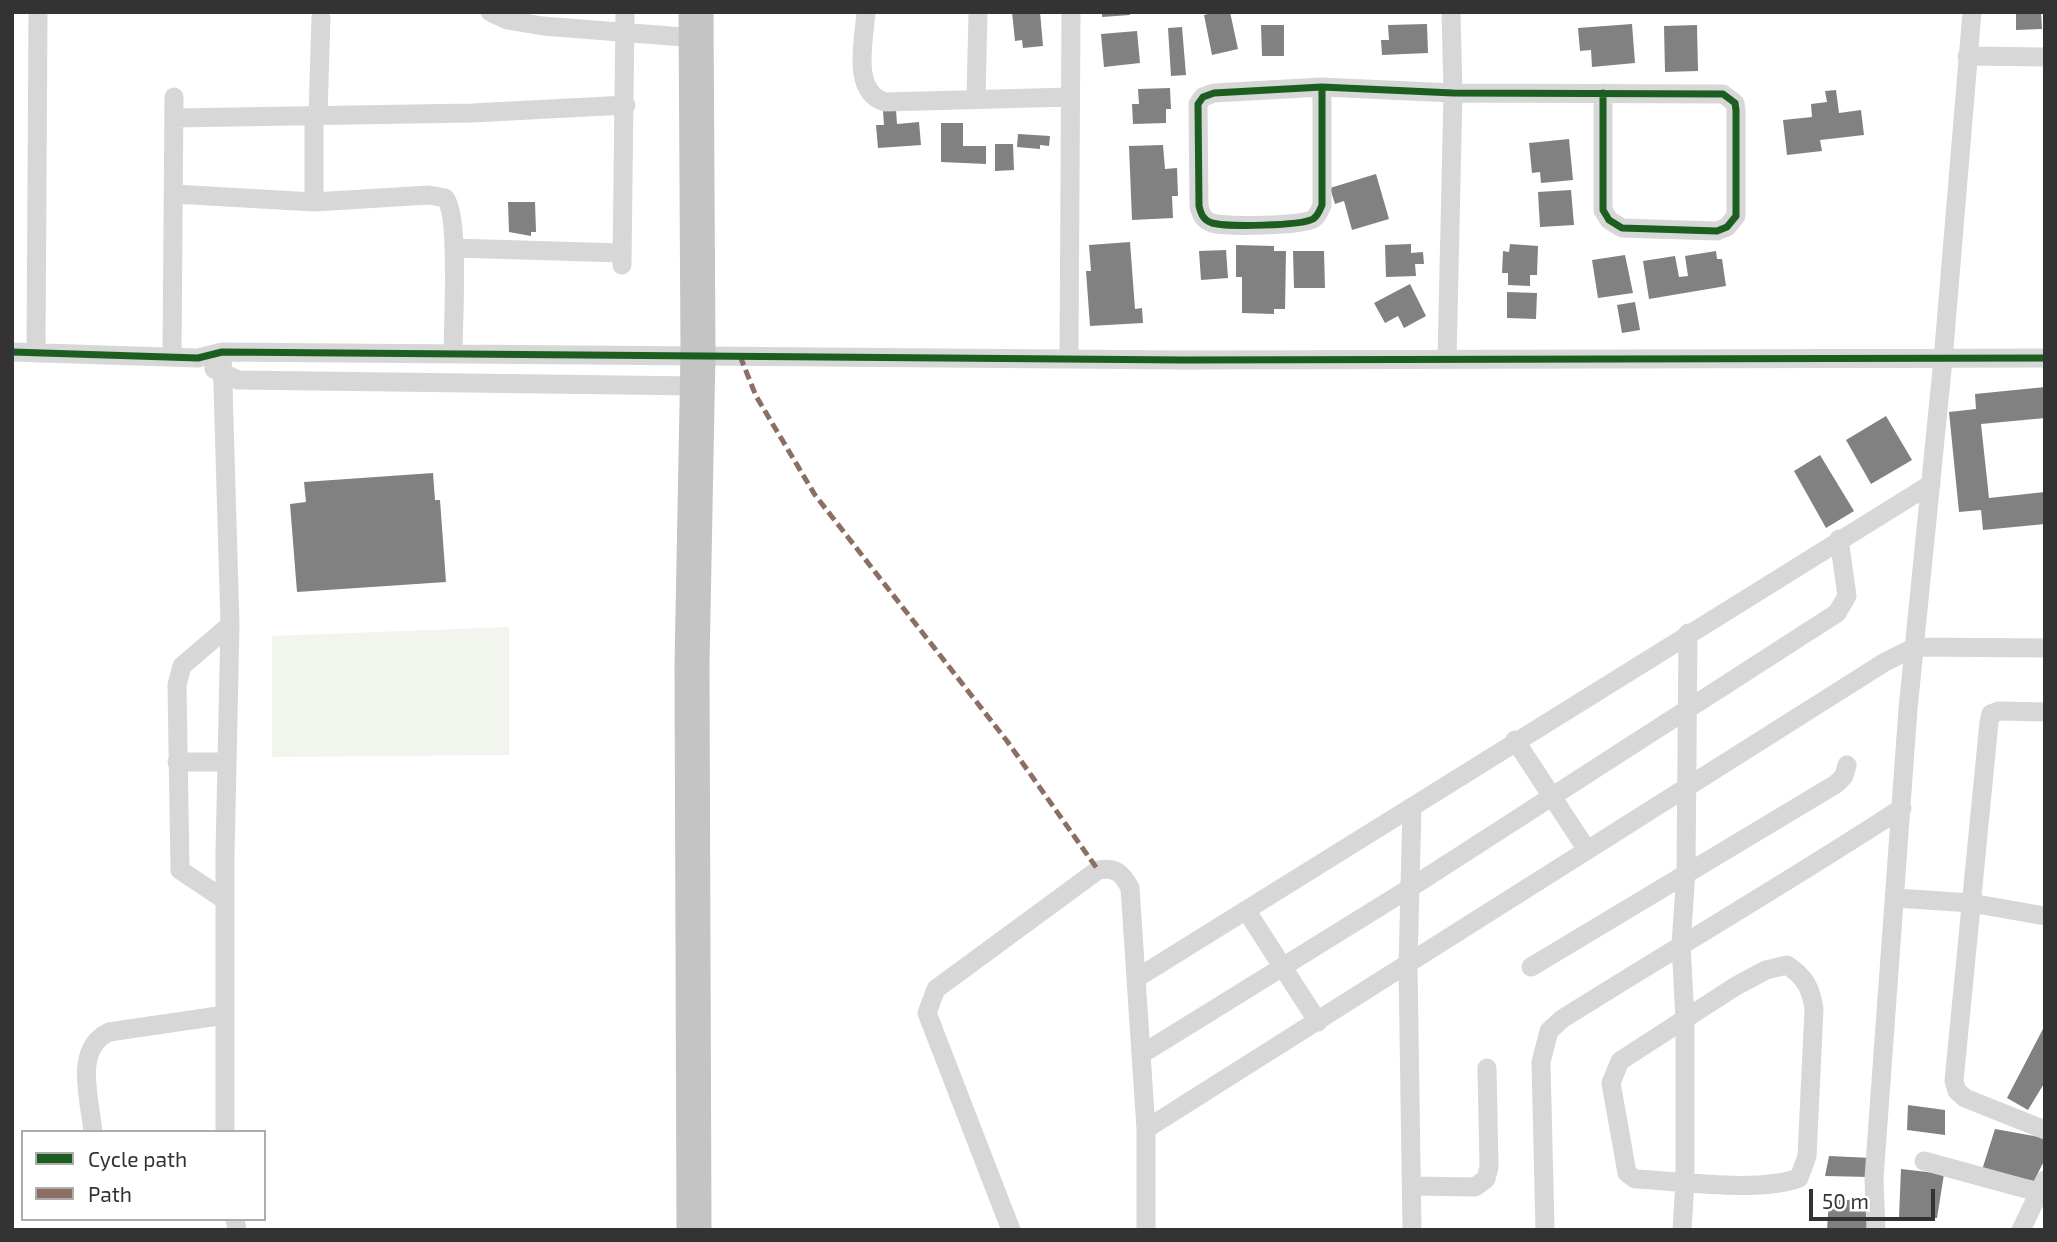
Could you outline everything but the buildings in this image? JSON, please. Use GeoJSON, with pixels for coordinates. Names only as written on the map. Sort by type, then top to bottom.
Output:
{"type":"FeatureCollection","features":[{"type":"Feature","properties":{"kind":"highway"},"geometry":{"type":"LineString","coordinates":[[694,1230],[692,665],[697,370],[696,25]]}},
{"type":"Feature","properties":{"kind":"street"},"geometry":{"type":"LineString","coordinates":[[36,353],[38,12]]}},
{"type":"Feature","properties":{"kind":"street"},"geometry":{"type":"LineString","coordinates":[[491,12],[507,20],[543,26],[625,21],[663,37],[696,25]]}},
{"type":"Feature","properties":{"kind":"street"},"geometry":{"type":"LineString","coordinates":[[866,12],[863,72],[867,90],[873,99],[885,102],[1070,97]]}},
{"type":"Feature","properties":{"kind":"street"},"geometry":{"type":"LineString","coordinates":[[976,98],[978,12]]}},
{"type":"Feature","properties":{"kind":"street"},"geometry":{"type":"LineString","coordinates":[[1069,356],[1071,12]]}},
{"type":"Feature","properties":{"kind":"street"},"geometry":{"type":"LineString","coordinates":[[1447,359],[1453,93],[1451,12]]}},
{"type":"Feature","properties":{"kind":"street"},"geometry":{"type":"LineString","coordinates":[[1876,1230],[1874,1178],[1902,807],[1972,12]]}},
{"type":"Feature","properties":{"kind":"street"},"geometry":{"type":"LineString","coordinates":[[314,202],[321,17]]}},
{"type":"Feature","properties":{"kind":"street"},"geometry":{"type":"LineString","coordinates":[[454,248],[622,259],[625,21]]}},
{"type":"Feature","properties":{"kind":"street"},"geometry":{"type":"LineString","coordinates":[[1967,56],[2045,57]]}},
{"type":"Feature","properties":{"kind":"street"},"geometry":{"type":"LineString","coordinates":[[1322,87],[1322,205],[1318,215],[1306,222],[1259,226],[1210,222],[1202,216],[1199,206],[1197,113],[1198,104],[1203,97],[1214,93],[1322,87],[1453,93],[1603,93],[1723,94],[1728,96],[1736,110],[1736,216],[1727,227],[1717,231],[1622,228],[1609,220],[1603,209],[1603,93]]}},
{"type":"Feature","properties":{"kind":"street"},"geometry":{"type":"LineString","coordinates":[[172,356],[174,97]]}},
{"type":"Feature","properties":{"kind":"street"},"geometry":{"type":"LineString","coordinates":[[174,118],[626,105]]}},
{"type":"Feature","properties":{"kind":"street"},"geometry":{"type":"LineString","coordinates":[[174,194],[314,202],[440,196],[450,203],[452,210],[453,353]]}},
{"type":"Feature","properties":{"kind":"street"},"geometry":{"type":"LineString","coordinates":[[12,352],[198,358],[222,352],[331,355],[453,353],[697,370]]}},
{"type":"Feature","properties":{"kind":"street"},"geometry":{"type":"LineString","coordinates":[[222,352],[230,625],[225,900],[225,1130]]}},
{"type":"Feature","properties":{"kind":"street"},"geometry":{"type":"LineString","coordinates":[[198,358],[223,375],[238,380],[352,384],[1069,356],[1447,359],[2045,358]]}},
{"type":"Feature","properties":{"kind":"street"},"geometry":{"type":"LineString","coordinates":[[1138,978],[1515,740],[1931,484]]}},
{"type":"Feature","properties":{"kind":"street"},"geometry":{"type":"LineString","coordinates":[[1142,1054],[1410,888],[1688,710],[1844,606],[1847,596],[1839,539]]}},
{"type":"Feature","properties":{"kind":"street"},"geometry":{"type":"LineString","coordinates":[[225,900],[190,880],[180,870],[178,674],[182,666],[230,625]]}},
{"type":"Feature","properties":{"kind":"street"},"geometry":{"type":"LineString","coordinates":[[1682,1230],[1685,1182],[1685,1020],[1681,944],[1688,784],[1688,633]]}},
{"type":"Feature","properties":{"kind":"street"},"geometry":{"type":"LineString","coordinates":[[1146,1129],[1408,966],[1688,784],[1885,662],[1915,647],[2045,648]]}},
{"type":"Feature","properties":{"kind":"street"},"geometry":{"type":"LineString","coordinates":[[2045,712],[1999,711],[1991,714],[1954,1081],[1965,1098],[2045,1130]]}},
{"type":"Feature","properties":{"kind":"street"},"geometry":{"type":"LineString","coordinates":[[1515,740],[1587,850]]}},
{"type":"Feature","properties":{"kind":"street"},"geometry":{"type":"LineString","coordinates":[[177,762],[227,762]]}},
{"type":"Feature","properties":{"kind":"street"},"geometry":{"type":"LineString","coordinates":[[1531,967],[1836,784],[1844,776],[1847,765]]}},
{"type":"Feature","properties":{"kind":"street"},"geometry":{"type":"LineString","coordinates":[[1412,807],[1408,966],[1412,1230]]}},
{"type":"Feature","properties":{"kind":"street"},"geometry":{"type":"LineString","coordinates":[[1545,1230],[1542,1062],[1549,1031],[1681,944],[1778,887],[1902,807]]}},
{"type":"Feature","properties":{"kind":"street"},"geometry":{"type":"LineString","coordinates":[[1011,1230],[927,1013],[936,989],[1098,870],[1111,868],[1123,874],[1130,888],[1146,1129],[1146,1230]]}},
{"type":"Feature","properties":{"kind":"street"},"geometry":{"type":"LineString","coordinates":[[1896,898],[1971,903],[2045,915]]}},
{"type":"Feature","properties":{"kind":"street"},"geometry":{"type":"LineString","coordinates":[[1246,910],[1318,1022]]}},
{"type":"Feature","properties":{"kind":"street"},"geometry":{"type":"LineString","coordinates":[[1787,965],[1800,973],[1811,990],[1814,1009],[1807,1156],[1799,1178],[1785,1183],[1762,1184],[1685,1182],[1635,1179],[1627,1173],[1611,1083],[1620,1061],[1685,1020],[1736,986],[1766,970],[1787,965]]}},
{"type":"Feature","properties":{"kind":"street"},"geometry":{"type":"LineString","coordinates":[[93,1130],[86,1057],[99,1036],[109,1031],[225,1015]]}},
{"type":"Feature","properties":{"kind":"street"},"geometry":{"type":"LineString","coordinates":[[1413,1186],[1475,1187],[1486,1179],[1489,1167],[1487,1068]]}},
{"type":"Feature","properties":{"kind":"street"},"geometry":{"type":"LineString","coordinates":[[1924,1161],[2043,1188],[2021,1230]]}},
{"type":"Feature","properties":{"kind":"shaded area"},"geometry":{"type":"Polygon","coordinates":[[[509,627],[509,755],[272,757],[272,636],[509,627]]]}},
{"type":"Feature","properties":{"kind":"marked path"},"geometry":{"type":"LineString","coordinates":[[740,356],[756,396],[815,495],[1007,741],[1098,870]]}},
{"type":"Feature","properties":{"kind":"cycle path"},"geometry":{"type":"LineString","coordinates":[[1322,87],[1322,205],[1319,213],[1306,221],[1263,225],[1220,224],[1206,220],[1199,206],[1198,104],[1203,97],[1214,93],[1322,87],[1453,93],[1723,94],[1735,103],[1736,110],[1736,216],[1727,227],[1717,231],[1622,228],[1609,220],[1603,210],[1603,93]]}},
{"type":"Feature","properties":{"kind":"cycle path"},"geometry":{"type":"LineString","coordinates":[[12,352],[198,358],[222,352],[1183,360],[2045,358]]}}]}
